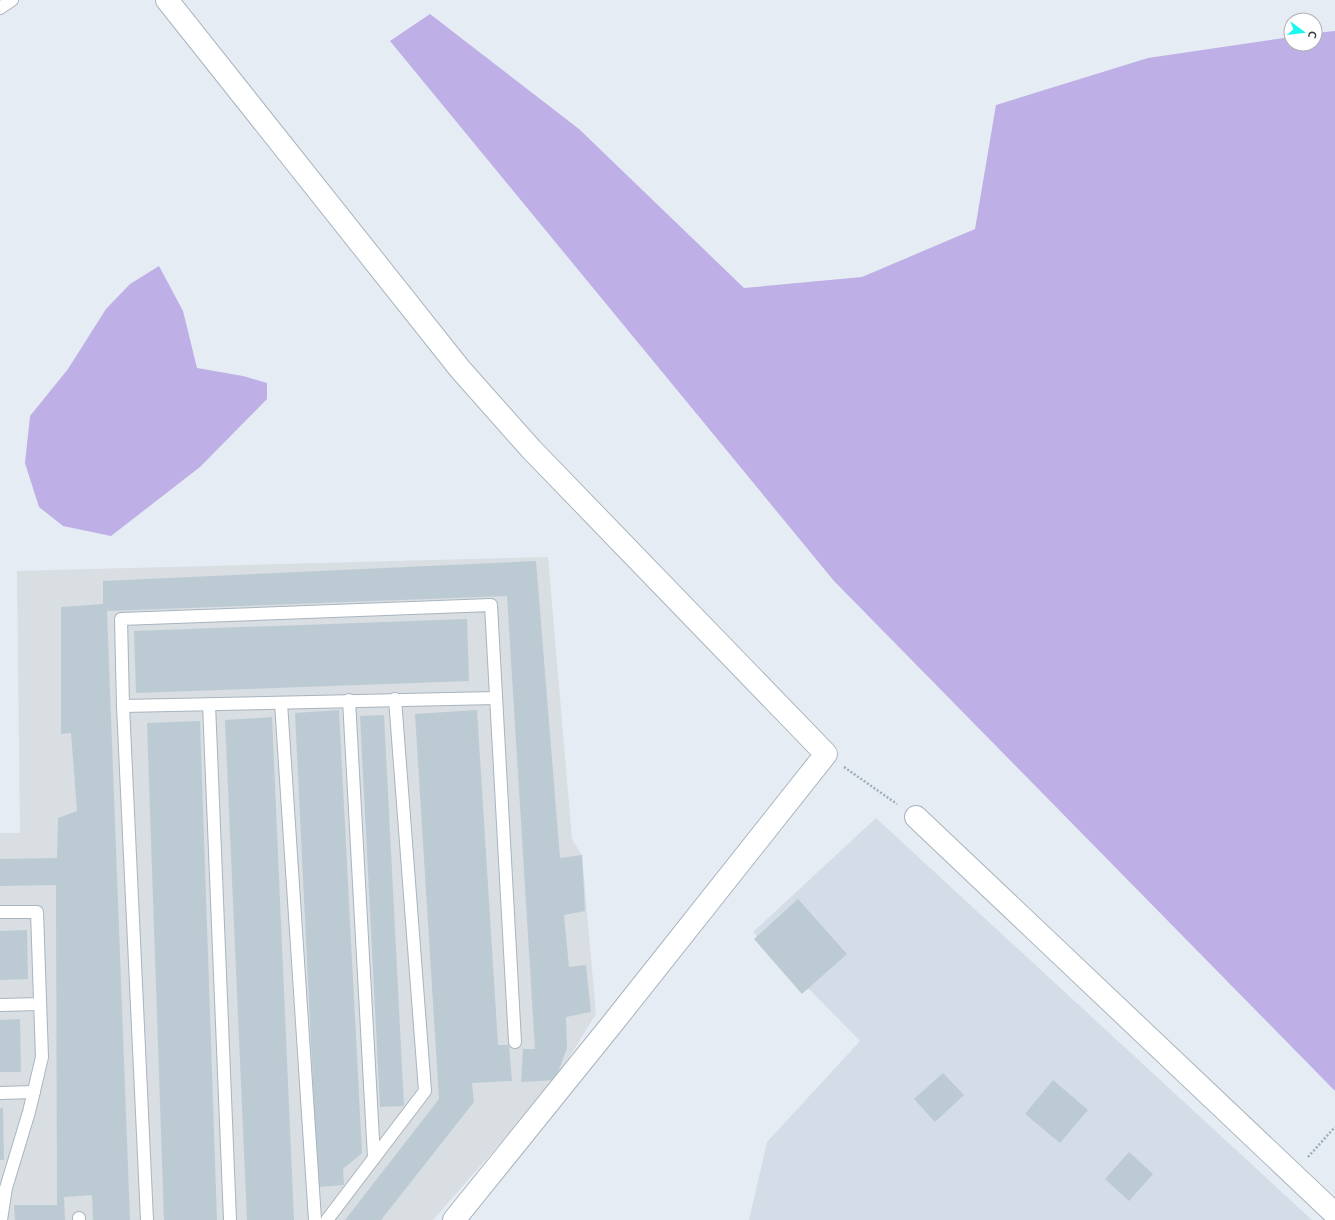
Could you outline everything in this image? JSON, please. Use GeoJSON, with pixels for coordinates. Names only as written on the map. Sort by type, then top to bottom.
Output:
{"type":"FeatureCollection","features":[{"type":"Feature","properties":{"kind":"street"},"geometry":{"type":"LineString","coordinates":[[167,0],[460,369],[536,455],[826,754],[612,1024],[454,1220]]}},
{"type":"Feature","properties":{"kind":"street"},"geometry":{"type":"LineString","coordinates":[[916,817],[1335,1214]]}},
{"type":"Feature","properties":{"kind":"lane"},"geometry":{"type":"LineString","coordinates":[[0,8],[12,0]]}},
{"type":"Feature","properties":{"kind":"lane"},"geometry":{"type":"LineString","coordinates":[[147,1220],[123,706],[121,619],[491,605],[515,1042]]}},
{"type":"Feature","properties":{"kind":"lane"},"geometry":{"type":"LineString","coordinates":[[123,706],[496,698]]}},
{"type":"Feature","properties":{"kind":"lane"},"geometry":{"type":"LineString","coordinates":[[327,1220],[425,1091],[395,699]]}},
{"type":"Feature","properties":{"kind":"lane"},"geometry":{"type":"LineString","coordinates":[[349,700],[374,1158]]}},
{"type":"Feature","properties":{"kind":"lane"},"geometry":{"type":"LineString","coordinates":[[281,703],[314,1220]]}},
{"type":"Feature","properties":{"kind":"lane"},"geometry":{"type":"LineString","coordinates":[[209,704],[230,1220]]}},
{"type":"Feature","properties":{"kind":"lane"},"geometry":{"type":"LineString","coordinates":[[0,912],[37,912],[42,1057],[29,1112],[3,1188],[1,1220]]}},
{"type":"Feature","properties":{"kind":"lane"},"geometry":{"type":"LineString","coordinates":[[0,1004],[40,1004]]}},
{"type":"Feature","properties":{"kind":"lane"},"geometry":{"type":"LineString","coordinates":[[0,1093],[34,1092]]}},
{"type":"Feature","properties":{"kind":"path"},"geometry":{"type":"LineString","coordinates":[[826,754],[916,817]]}},
{"type":"Feature","properties":{"kind":"path"},"geometry":{"type":"LineString","coordinates":[[1292,1174],[1335,1127]]}},
{"type":"Feature","properties":{"kind":"shaded area"},"geometry":{"type":"Polygon","coordinates":[[[430,14],[579,129],[744,288],[862,277],[975,229],[996,105],[1148,58],[1283,38],[1283,52],[1323,52],[1323,32],[1335,31],[1335,1091],[834,581],[390,41],[430,14]]]}},
{"type":"Feature","properties":{"kind":"shaded area"},"geometry":{"type":"Polygon","coordinates":[[[159,266],[183,311],[197,368],[243,376],[267,383],[267,399],[200,467],[111,536],[63,526],[39,507],[25,463],[30,416],[68,369],[106,309],[130,284],[159,266]]]}},
{"type":"Feature","properties":{"kind":"shaded area"},"geometry":{"type":"Polygon","coordinates":[[[548,557],[572,839],[582,855],[596,1014],[555,1080],[433,1220],[0,1220],[0,833],[20,833],[17,571],[548,557]]]}},
{"type":"Feature","properties":{"kind":"shaded area"},"geometry":{"type":"Polygon","coordinates":[[[876,818],[1312,1220],[749,1220],[767,1142],[860,1041],[753,932],[876,818]]]}},
{"type":"Feature","properties":{"kind":"building"},"geometry":{"type":"Polygon","coordinates":[[[536,561],[560,858],[582,855],[585,911],[564,915],[569,967],[586,965],[591,1012],[566,1017],[567,1048],[555,1080],[521,1082],[523,1049],[535,1049],[507,596],[107,611],[130,1220],[93,1220],[92,1195],[64,1197],[65,1220],[15,1220],[14,1205],[57,1205],[56,885],[0,886],[0,859],[57,858],[58,818],[77,811],[71,733],[61,734],[61,607],[103,604],[103,581],[536,561]]]}},
{"type":"Feature","properties":{"kind":"building"},"geometry":{"type":"Polygon","coordinates":[[[467,619],[469,681],[136,693],[134,631],[467,619]]]}},
{"type":"Feature","properties":{"kind":"building"},"geometry":{"type":"Polygon","coordinates":[[[339,710],[362,1153],[343,1169],[344,1185],[318,1187],[295,713],[339,710]]]}},
{"type":"Feature","properties":{"kind":"building"},"geometry":{"type":"Polygon","coordinates":[[[477,710],[498,1045],[509,1045],[512,1081],[472,1083],[474,1102],[381,1220],[345,1220],[439,1099],[415,714],[477,710]]]}},
{"type":"Feature","properties":{"kind":"building"},"geometry":{"type":"Polygon","coordinates":[[[384,715],[404,1106],[380,1107],[360,716],[384,715]]]}},
{"type":"Feature","properties":{"kind":"building"},"geometry":{"type":"Polygon","coordinates":[[[272,717],[294,1220],[247,1220],[225,720],[272,717]]]}},
{"type":"Feature","properties":{"kind":"building"},"geometry":{"type":"Polygon","coordinates":[[[200,721],[217,1220],[164,1220],[147,723],[200,721]]]}},
{"type":"Feature","properties":{"kind":"building"},"geometry":{"type":"Polygon","coordinates":[[[798,899],[847,954],[802,994],[754,939],[798,899]]]}},
{"type":"Feature","properties":{"kind":"building"},"geometry":{"type":"Polygon","coordinates":[[[27,930],[28,979],[0,980],[0,931],[27,930]]]}},
{"type":"Feature","properties":{"kind":"building"},"geometry":{"type":"Polygon","coordinates":[[[20,1019],[21,1072],[0,1072],[0,1020],[20,1019]]]}},
{"type":"Feature","properties":{"kind":"building"},"geometry":{"type":"Polygon","coordinates":[[[943,1073],[964,1095],[935,1122],[914,1099],[943,1073]]]}},
{"type":"Feature","properties":{"kind":"building"},"geometry":{"type":"Polygon","coordinates":[[[1053,1080],[1088,1110],[1060,1143],[1025,1114],[1053,1080]]]}},
{"type":"Feature","properties":{"kind":"building"},"geometry":{"type":"Polygon","coordinates":[[[0,1108],[3,1108],[4,1160],[0,1160],[0,1108]]]}},
{"type":"Feature","properties":{"kind":"building"},"geometry":{"type":"Polygon","coordinates":[[[1129,1152],[1153,1174],[1129,1201],[1105,1179],[1129,1152]]]}}]}
